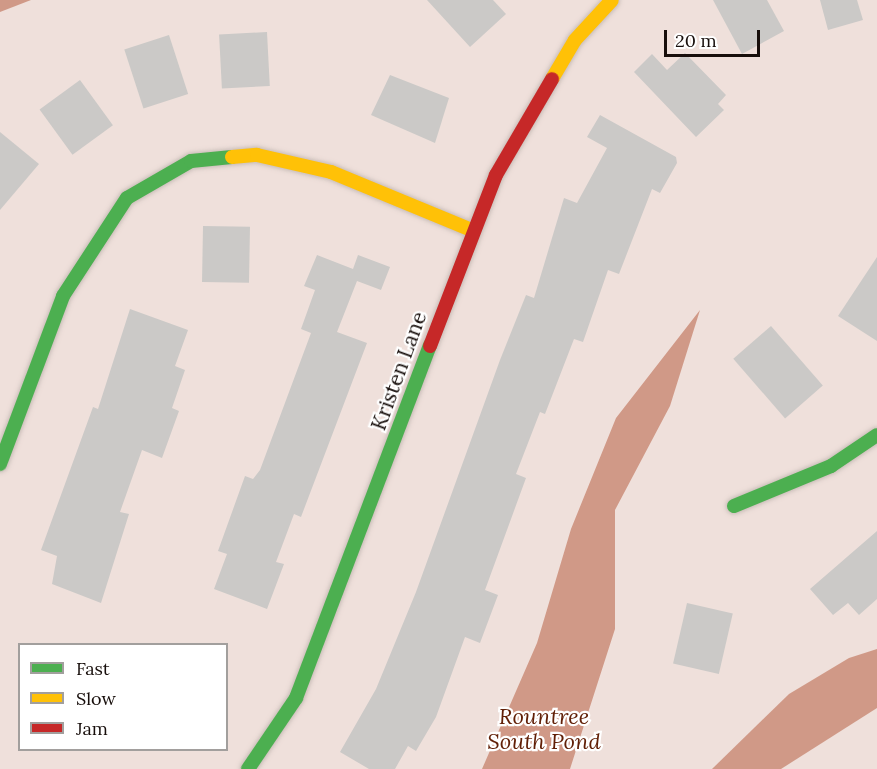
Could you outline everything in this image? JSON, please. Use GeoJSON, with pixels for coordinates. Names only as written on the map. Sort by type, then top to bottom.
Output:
{"type":"FeatureCollection","features":[{"type":"Feature","properties":{"kind":"street","name":"Kristen Lane"},"geometry":{"type":"LineString","coordinates":[[248,769],[296,698],[436,337],[472,230],[537,98],[575,40],[612,0]]}},
{"type":"Feature","properties":{"kind":"street"},"geometry":{"type":"LineString","coordinates":[[0,464],[63,296],[127,198],[157,176],[191,161],[257,154],[331,172],[472,230]]}},
{"type":"Feature","properties":{"kind":"street"},"geometry":{"type":"LineString","coordinates":[[734,506],[822,471],[877,435]]}},
{"type":"Feature","properties":{"kind":"water"},"geometry":{"type":"Polygon","coordinates":[[[0,0],[31,0],[0,12],[0,0]]]}},
{"type":"Feature","properties":{"kind":"water","name":"Rountree South Pond"},"geometry":{"type":"Polygon","coordinates":[[[700,310],[670,406],[615,510],[615,629],[570,769],[482,769],[537,643],[571,529],[616,418],[700,310]]]}},
{"type":"Feature","properties":{"kind":"water"},"geometry":{"type":"Polygon","coordinates":[[[877,649],[877,708],[781,769],[712,769],[789,694],[849,658],[877,649]]]}},
{"type":"Feature","properties":{"kind":"building"},"geometry":{"type":"Polygon","coordinates":[[[427,0],[493,0],[506,14],[470,47],[427,0]]]}},
{"type":"Feature","properties":{"kind":"building"},"geometry":{"type":"Polygon","coordinates":[[[713,0],[767,0],[784,31],[742,54],[713,0]]]}},
{"type":"Feature","properties":{"kind":"building"},"geometry":{"type":"Polygon","coordinates":[[[820,0],[857,0],[863,20],[828,30],[820,0]]]}},
{"type":"Feature","properties":{"kind":"building"},"geometry":{"type":"Polygon","coordinates":[[[267,32],[270,86],[222,88],[219,35],[267,32]]]}},
{"type":"Feature","properties":{"kind":"building"},"geometry":{"type":"Polygon","coordinates":[[[169,35],[188,94],[143,108],[124,50],[169,35]]]}},
{"type":"Feature","properties":{"kind":"building"},"geometry":{"type":"Polygon","coordinates":[[[685,53],[726,95],[718,104],[724,110],[696,137],[634,72],[652,54],[667,70],[685,53]]]}},
{"type":"Feature","properties":{"kind":"building"},"geometry":{"type":"Polygon","coordinates":[[[390,75],[449,98],[435,143],[371,115],[390,75]]]}},
{"type":"Feature","properties":{"kind":"building"},"geometry":{"type":"Polygon","coordinates":[[[80,80],[113,125],[72,155],[40,109],[80,80]]]}},
{"type":"Feature","properties":{"kind":"building"},"geometry":{"type":"Polygon","coordinates":[[[600,115],[676,157],[677,163],[660,193],[652,189],[619,274],[608,270],[583,342],[574,339],[545,414],[540,412],[516,474],[526,478],[485,590],[498,595],[480,643],[465,637],[436,717],[416,751],[408,746],[395,769],[369,769],[340,752],[376,689],[416,592],[500,360],[526,295],[534,298],[564,198],[577,203],[607,148],[587,137],[600,115]]]}},
{"type":"Feature","properties":{"kind":"building"},"geometry":{"type":"Polygon","coordinates":[[[0,132],[39,164],[0,210],[0,132]]]}},
{"type":"Feature","properties":{"kind":"building"},"geometry":{"type":"Polygon","coordinates":[[[203,226],[250,227],[249,283],[202,282],[203,226]]]}},
{"type":"Feature","properties":{"kind":"building"},"geometry":{"type":"Polygon","coordinates":[[[317,255],[353,269],[358,255],[390,267],[381,290],[357,281],[337,332],[367,343],[301,517],[294,514],[276,562],[284,564],[267,609],[214,589],[227,554],[218,551],[245,476],[253,479],[260,470],[311,333],[301,329],[315,290],[304,286],[317,255]]]}},
{"type":"Feature","properties":{"kind":"building"},"geometry":{"type":"Polygon","coordinates":[[[877,257],[877,341],[838,316],[877,257]]]}},
{"type":"Feature","properties":{"kind":"building"},"geometry":{"type":"Polygon","coordinates":[[[130,309],[188,330],[175,366],[185,370],[172,408],[179,411],[162,458],[142,450],[120,512],[129,514],[101,603],[52,584],[57,556],[41,550],[93,407],[98,409],[130,309]]]}},
{"type":"Feature","properties":{"kind":"building"},"geometry":{"type":"Polygon","coordinates":[[[771,326],[823,386],[785,418],[733,359],[771,326]]]}},
{"type":"Feature","properties":{"kind":"building"},"geometry":{"type":"Polygon","coordinates":[[[877,531],[877,599],[859,615],[848,603],[833,615],[810,589],[877,531]]]}},
{"type":"Feature","properties":{"kind":"building"},"geometry":{"type":"Polygon","coordinates":[[[687,603],[733,614],[719,674],[673,663],[687,603]]]}},
{"type":"Feature","properties":{"kind":"traffic: fast"},"geometry":{"type":"LineString","coordinates":[[0,464],[63,296],[127,198],[191,161],[232,157]]}},
{"type":"Feature","properties":{"kind":"traffic: fast"},"geometry":{"type":"LineString","coordinates":[[248,769],[296,698],[430,346]]}},
{"type":"Feature","properties":{"kind":"traffic: fast"},"geometry":{"type":"LineString","coordinates":[[734,506],[831,466],[877,435]]}},
{"type":"Feature","properties":{"kind":"traffic: slow"},"geometry":{"type":"LineString","coordinates":[[552,79],[575,40],[612,0]]}},
{"type":"Feature","properties":{"kind":"traffic: slow"},"geometry":{"type":"LineString","coordinates":[[232,157],[257,155],[331,172],[472,230]]}},
{"type":"Feature","properties":{"kind":"traffic: jam"},"geometry":{"type":"LineString","coordinates":[[430,346],[496,175],[552,79]]}}]}
